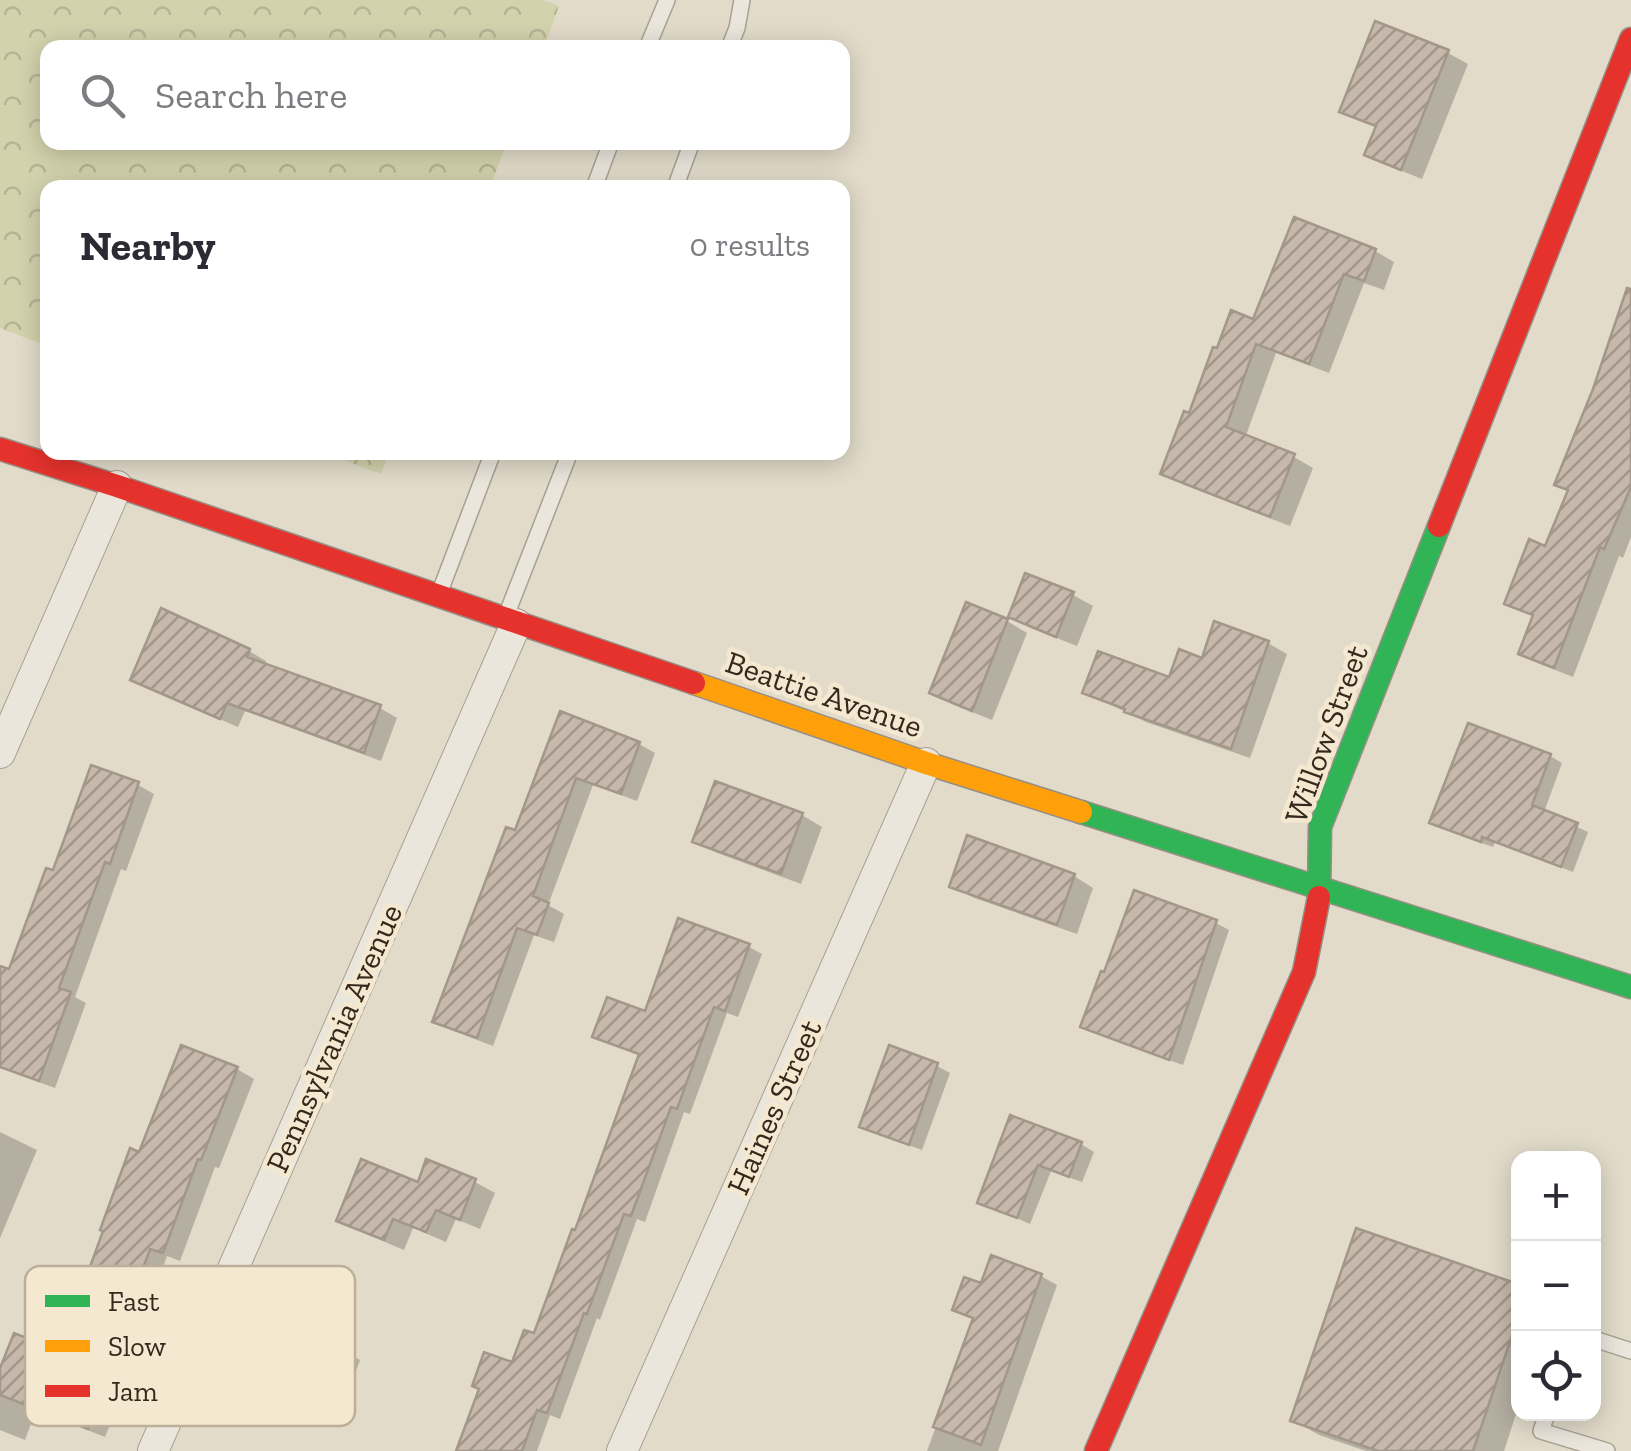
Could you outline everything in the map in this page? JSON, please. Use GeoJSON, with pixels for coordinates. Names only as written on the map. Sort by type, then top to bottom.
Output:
{"type":"FeatureCollection","features":[{"type":"Feature","properties":{"kind":"street","name":"Willow Street"},"geometry":{"type":"LineString","coordinates":[[1096,1451],[1304,972],[1321,889],[1320,827],[1631,39]]}},
{"type":"Feature","properties":{"kind":"street","name":"Beattie Avenue"},"geometry":{"type":"LineString","coordinates":[[0,449],[926,763],[1631,987]]}},
{"type":"Feature","properties":{"kind":"street"},"geometry":{"type":"LineString","coordinates":[[0,753],[117,486]]}},
{"type":"Feature","properties":{"kind":"street","name":"Pennsylvania Avenue"},"geometry":{"type":"LineString","coordinates":[[233,1266],[510,622]]}},
{"type":"Feature","properties":{"kind":"street","name":"Haines Street"},"geometry":{"type":"LineString","coordinates":[[622,1451],[926,763]]}},
{"type":"Feature","properties":{"kind":"street","name":"Pennsylvania Avenue"},"geometry":{"type":"LineString","coordinates":[[153,1451],[164,1426]]}},
{"type":"Feature","properties":{"kind":"lane"},"geometry":{"type":"LineString","coordinates":[[650,40],[667,0]]}},
{"type":"Feature","properties":{"kind":"lane"},"geometry":{"type":"LineString","coordinates":[[733,40],[742,0]]}},
{"type":"Feature","properties":{"kind":"lane"},"geometry":{"type":"LineString","coordinates":[[597,180],[608,150]]}},
{"type":"Feature","properties":{"kind":"lane"},"geometry":{"type":"LineString","coordinates":[[677,180],[689,150]]}},
{"type":"Feature","properties":{"kind":"lane"},"geometry":{"type":"LineString","coordinates":[[438,597],[489,460]]}},
{"type":"Feature","properties":{"kind":"lane"},"geometry":{"type":"LineString","coordinates":[[510,622],[567,460]]}},
{"type":"Feature","properties":{"kind":"lane"},"geometry":{"type":"LineString","coordinates":[[1601,1342],[1631,1352]]}},
{"type":"Feature","properties":{"kind":"lane"},"geometry":{"type":"LineString","coordinates":[[1544,1421],[1541,1431],[1606,1451]]}},
{"type":"Feature","properties":{"kind":"green space"},"geometry":{"type":"Polygon","coordinates":[[[0,0],[544,0],[559,6],[547,40],[40,40],[40,150],[504,150],[493,180],[40,180],[40,343],[0,328],[0,0]]]}},
{"type":"Feature","properties":{"kind":"green space"},"geometry":{"type":"Polygon","coordinates":[[[344,460],[386,460],[381,474],[344,460]]]}},
{"type":"Feature","properties":{"kind":"building"},"geometry":{"type":"Polygon","coordinates":[[[1375,21],[1449,50],[1401,170],[1364,155],[1376,126],[1339,112],[1375,21]]]}},
{"type":"Feature","properties":{"kind":"building"},"geometry":{"type":"Polygon","coordinates":[[[1294,217],[1376,249],[1364,281],[1344,274],[1309,364],[1256,344],[1226,427],[1295,454],[1270,517],[1160,474],[1184,411],[1189,413],[1231,310],[1253,319],[1294,217]]]}},
{"type":"Feature","properties":{"kind":"building"},"geometry":{"type":"Polygon","coordinates":[[[1627,288],[1631,289],[1631,487],[1604,549],[1600,547],[1554,668],[1518,654],[1533,615],[1504,604],[1529,539],[1545,546],[1568,490],[1554,485],[1593,389],[1627,288]]]}},
{"type":"Feature","properties":{"kind":"building"},"geometry":{"type":"Polygon","coordinates":[[[1025,573],[1074,592],[1056,637],[1008,617],[1025,573]]]}},
{"type":"Feature","properties":{"kind":"building"},"geometry":{"type":"Polygon","coordinates":[[[966,602],[1008,619],[972,711],[929,693],[966,602]]]}},
{"type":"Feature","properties":{"kind":"building"},"geometry":{"type":"Polygon","coordinates":[[[161,608],[250,649],[247,657],[381,705],[364,753],[227,703],[220,719],[130,680],[161,608]]]}},
{"type":"Feature","properties":{"kind":"building"},"geometry":{"type":"Polygon","coordinates":[[[1214,621],[1269,641],[1231,749],[1124,712],[1125,709],[1082,693],[1098,651],[1169,677],[1179,649],[1202,658],[1214,621]]]}},
{"type":"Feature","properties":{"kind":"building"},"geometry":{"type":"Polygon","coordinates":[[[560,711],[640,742],[621,794],[576,778],[533,896],[549,903],[537,935],[517,928],[477,1038],[432,1022],[506,827],[515,830],[560,711]]]}},
{"type":"Feature","properties":{"kind":"building"},"geometry":{"type":"Polygon","coordinates":[[[1468,723],[1551,754],[1532,805],[1578,823],[1561,867],[1482,837],[1481,842],[1429,823],[1468,723]]]}},
{"type":"Feature","properties":{"kind":"building"},"geometry":{"type":"Polygon","coordinates":[[[91,765],[139,782],[59,988],[71,992],[39,1081],[0,1067],[0,966],[9,969],[46,868],[53,870],[91,765]]]}},
{"type":"Feature","properties":{"kind":"building"},"geometry":{"type":"Polygon","coordinates":[[[715,781],[803,813],[781,874],[692,842],[715,781]]]}},
{"type":"Feature","properties":{"kind":"building"},"geometry":{"type":"Polygon","coordinates":[[[967,835],[1075,874],[1057,925],[949,887],[967,835]]]}},
{"type":"Feature","properties":{"kind":"building"},"geometry":{"type":"Polygon","coordinates":[[[1134,890],[1217,920],[1169,1060],[1080,1027],[1134,890]]]}},
{"type":"Feature","properties":{"kind":"building"},"geometry":{"type":"Polygon","coordinates":[[[678,918],[750,944],[725,1011],[714,1007],[677,1109],[671,1107],[631,1216],[624,1214],[547,1413],[537,1410],[522,1451],[456,1451],[479,1389],[472,1386],[484,1352],[512,1362],[524,1330],[534,1333],[639,1054],[592,1037],[607,997],[645,1011],[678,918]]]}},
{"type":"Feature","properties":{"kind":"building"},"geometry":{"type":"Polygon","coordinates":[[[181,1045],[238,1067],[163,1253],[150,1249],[144,1266],[90,1266],[130,1148],[139,1152],[181,1045]]]}},
{"type":"Feature","properties":{"kind":"building"},"geometry":{"type":"Polygon","coordinates":[[[889,1045],[938,1063],[909,1145],[859,1127],[889,1045]]]}},
{"type":"Feature","properties":{"kind":"building"},"geometry":{"type":"Polygon","coordinates":[[[1010,1115],[1082,1142],[1069,1177],[1038,1165],[1017,1218],[977,1203],[1010,1115]]]}},
{"type":"Feature","properties":{"kind":"building"},"geometry":{"type":"Polygon","coordinates":[[[361,1159],[418,1182],[426,1159],[476,1179],[460,1220],[436,1210],[426,1232],[393,1219],[384,1240],[336,1221],[361,1159]]]}},
{"type":"Feature","properties":{"kind":"building"},"geometry":{"type":"Polygon","coordinates":[[[1356,1228],[1511,1282],[1511,1339],[1473,1451],[1378,1451],[1290,1421],[1356,1228]]]}},
{"type":"Feature","properties":{"kind":"building"},"geometry":{"type":"Polygon","coordinates":[[[991,1255],[1042,1274],[981,1445],[933,1427],[973,1318],[952,1310],[964,1277],[981,1283],[991,1255]]]}},
{"type":"Feature","properties":{"kind":"building"},"geometry":{"type":"Polygon","coordinates":[[[14,1333],[25,1337],[25,1405],[0,1395],[0,1368],[14,1333]]]}},
{"type":"Feature","properties":{"kind":"traffic: fast"},"geometry":{"type":"LineString","coordinates":[[1319,897],[1320,827],[1439,526]]}},
{"type":"Feature","properties":{"kind":"traffic: fast"},"geometry":{"type":"LineString","coordinates":[[1081,812],[1631,987]]}},
{"type":"Feature","properties":{"kind":"traffic: slow"},"geometry":{"type":"LineString","coordinates":[[694,683],[1081,812]]}},
{"type":"Feature","properties":{"kind":"traffic: jam"},"geometry":{"type":"LineString","coordinates":[[1439,526],[1631,39]]}},
{"type":"Feature","properties":{"kind":"traffic: jam"},"geometry":{"type":"LineString","coordinates":[[0,449],[694,683]]}},
{"type":"Feature","properties":{"kind":"traffic: jam"},"geometry":{"type":"LineString","coordinates":[[1096,1451],[1304,972],[1319,897]]}}]}
